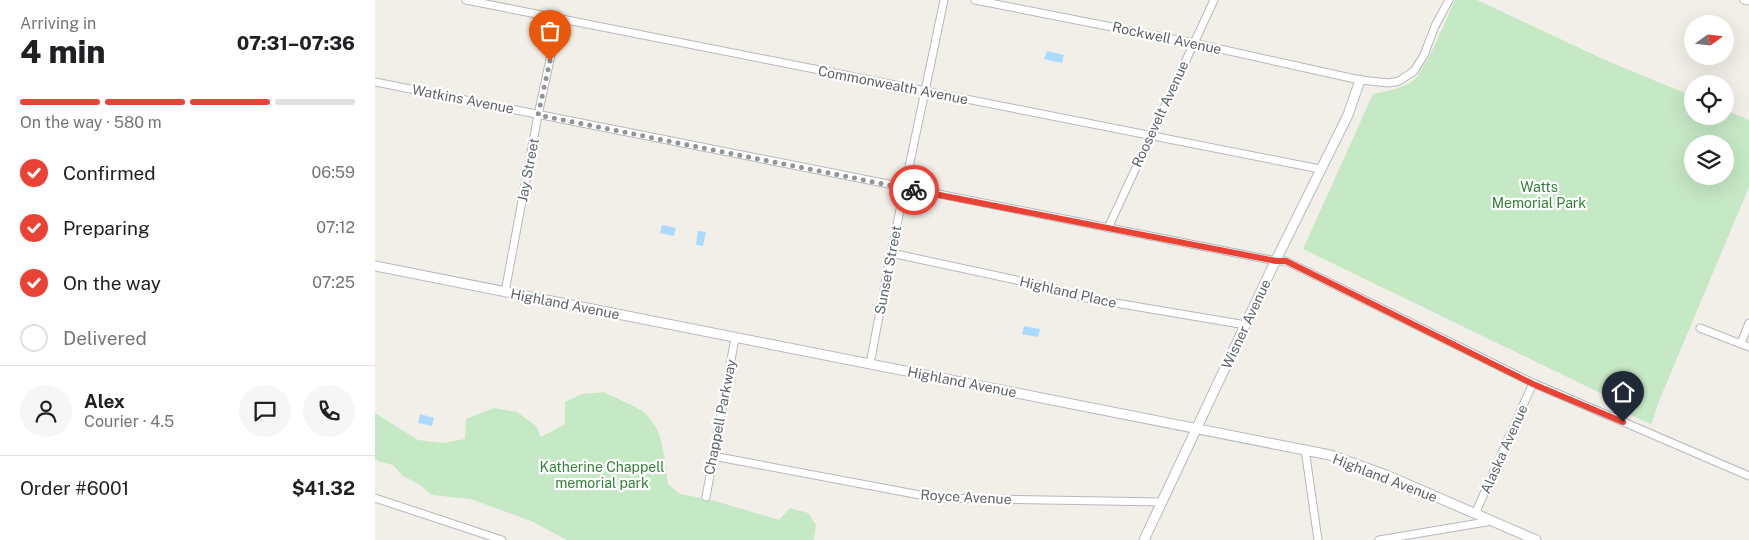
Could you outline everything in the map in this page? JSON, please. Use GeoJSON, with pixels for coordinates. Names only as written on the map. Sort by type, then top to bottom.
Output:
{"type":"FeatureCollection","features":[{"type":"Feature","properties":{"kind":"street","name":"Commonwealth Avenue"},"geometry":{"type":"LineString","coordinates":[[467,0],[1320,169]]}},
{"type":"Feature","properties":{"kind":"street","name":"Sunset Street"},"geometry":{"type":"LineString","coordinates":[[870,364],[891,253],[944,0]]}},
{"type":"Feature","properties":{"kind":"street","name":"Rockwell Avenue"},"geometry":{"type":"LineString","coordinates":[[975,0],[1193,43],[1360,80],[1389,83],[1399,81],[1413,71],[1423,55],[1435,26],[1449,0]]}},
{"type":"Feature","properties":{"kind":"street","name":"Roosevelt Avenue"},"geometry":{"type":"LineString","coordinates":[[1108,228],[1214,0]]}},
{"type":"Feature","properties":{"kind":"street"},"geometry":{"type":"LineString","coordinates":[[1744,0],[1749,0]]}},
{"type":"Feature","properties":{"kind":"street","name":"Jay Street"},"geometry":{"type":"LineString","coordinates":[[505,292],[538,115],[559,18]]}},
{"type":"Feature","properties":{"kind":"street","name":"Wisner Avenue"},"geometry":{"type":"LineString","coordinates":[[1144,540],[1347,115],[1360,80]]}},
{"type":"Feature","properties":{"kind":"street","name":"Watkins Avenue"},"geometry":{"type":"LineString","coordinates":[[375,82],[1108,228],[1276,261],[1286,261],[1533,384],[1749,476]]}},
{"type":"Feature","properties":{"kind":"street","name":"Highland Place"},"geometry":{"type":"LineString","coordinates":[[891,253],[1053,288],[1080,297],[1246,325]]}},
{"type":"Feature","properties":{"kind":"street","name":"Highland Avenue"},"geometry":{"type":"LineString","coordinates":[[375,266],[1305,449],[1354,463],[1536,540]]}},
{"type":"Feature","properties":{"kind":"street"},"geometry":{"type":"LineString","coordinates":[[1741,343],[1749,323]]}},
{"type":"Feature","properties":{"kind":"street"},"geometry":{"type":"LineString","coordinates":[[1700,328],[1749,347]]}},
{"type":"Feature","properties":{"kind":"street","name":"Chappell Parkway"},"geometry":{"type":"LineString","coordinates":[[706,496],[735,338]]}},
{"type":"Feature","properties":{"kind":"street","name":"Alaska Avenue"},"geometry":{"type":"LineString","coordinates":[[1475,514],[1533,384]]}},
{"type":"Feature","properties":{"kind":"street"},"geometry":{"type":"LineString","coordinates":[[1305,449],[1318,540]]}},
{"type":"Feature","properties":{"kind":"street","name":"Royce Avenue"},"geometry":{"type":"LineString","coordinates":[[713,456],[936,498],[1162,502]]}},
{"type":"Feature","properties":{"kind":"street"},"geometry":{"type":"LineString","coordinates":[[375,498],[502,540]]}},
{"type":"Feature","properties":{"kind":"street"},"geometry":{"type":"LineString","coordinates":[[1379,540],[1492,521]]}},
{"type":"Feature","properties":{"kind":"green space","name":"Watts Memorial Park"},"geometry":{"type":"Polygon","coordinates":[[[1455,0],[1477,0],[1605,60],[1684,93],[1684,125],[1734,125],[1734,114],[1749,120],[1749,187],[1651,424],[1617,409],[1619,402],[1303,249],[1373,94],[1400,88],[1410,83],[1419,74],[1455,0]]]}},
{"type":"Feature","properties":{"kind":"green space","name":"Katherine Chappell memorial park"},"geometry":{"type":"Polygon","coordinates":[[[604,392],[643,412],[652,421],[663,447],[668,484],[680,494],[712,500],[779,520],[790,508],[808,513],[816,525],[814,540],[567,540],[531,521],[471,499],[432,495],[420,485],[403,476],[393,465],[375,459],[375,413],[418,440],[443,443],[465,439],[466,419],[494,408],[517,412],[536,426],[541,437],[565,424],[565,402],[582,394],[604,392]]]}},
{"type":"Feature","properties":{"kind":"water"},"geometry":{"type":"Polygon","coordinates":[[[1047,51],[1064,55],[1062,63],[1044,59],[1047,51]]]}},
{"type":"Feature","properties":{"kind":"water"},"geometry":{"type":"Polygon","coordinates":[[[662,225],[676,228],[674,236],[660,233],[662,225]]]}},
{"type":"Feature","properties":{"kind":"water"},"geometry":{"type":"Polygon","coordinates":[[[698,231],[706,232],[703,246],[696,245],[698,231]]]}},
{"type":"Feature","properties":{"kind":"water"},"geometry":{"type":"Polygon","coordinates":[[[1024,326],[1040,329],[1038,337],[1022,334],[1024,326]]]}},
{"type":"Feature","properties":{"kind":"water"},"geometry":{"type":"Polygon","coordinates":[[[420,414],[434,418],[432,426],[418,423],[420,414]]]}},
{"type":"Feature","properties":{"kind":"way so far"},"geometry":{"type":"LineString","coordinates":[[550,61],[538,115],[914,190]]}},
{"type":"Feature","properties":{"kind":"route"},"geometry":{"type":"LineString","coordinates":[[914,190],[1276,261],[1286,261],[1533,384],[1623,422]]}}]}
